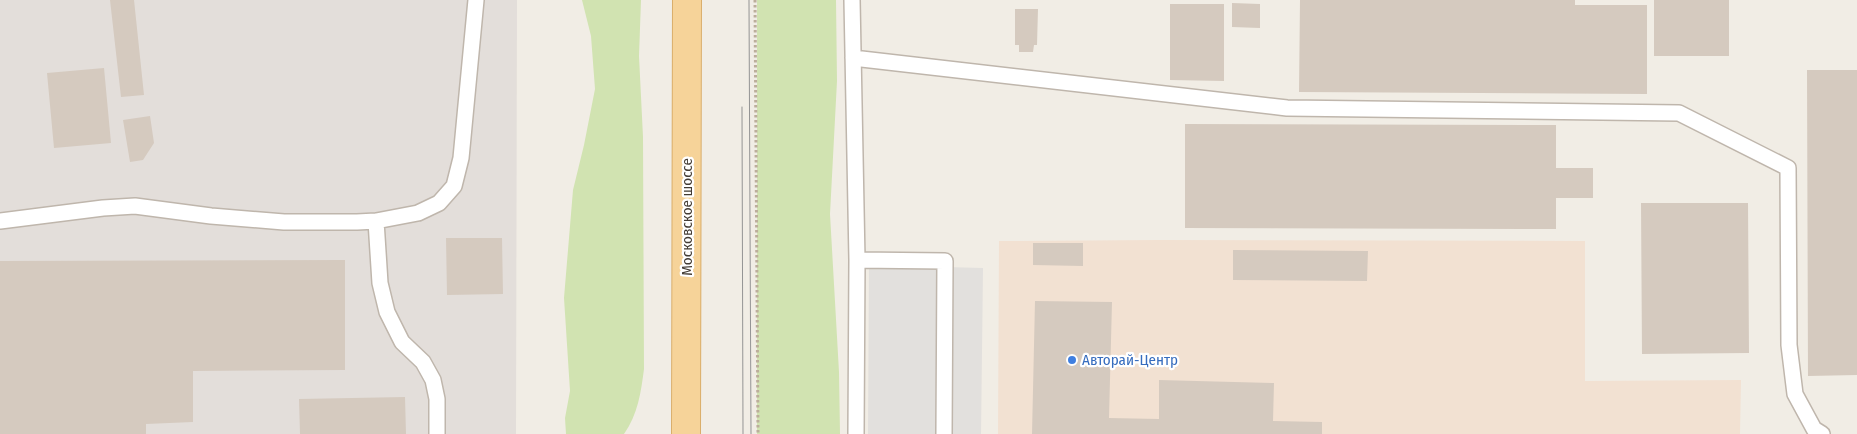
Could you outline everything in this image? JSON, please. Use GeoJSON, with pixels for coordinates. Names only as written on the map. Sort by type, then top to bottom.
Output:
{"type":"FeatureCollection","features":[{"type":"Feature","properties":{"kind":"main road","name":"Московское шоссе"},"geometry":{"type":"LineString","coordinates":[[686,434],[687,0]]}},
{"type":"Feature","properties":{"kind":"lane"},"geometry":{"type":"LineString","coordinates":[[0,221],[135,206],[212,216],[284,222],[376,221],[418,213],[439,203],[454,186],[461,158],[476,0]]}},
{"type":"Feature","properties":{"kind":"lane"},"geometry":{"type":"LineString","coordinates":[[852,0],[857,260],[856,434]]}},
{"type":"Feature","properties":{"kind":"lane"},"geometry":{"type":"LineString","coordinates":[[853,58],[1287,108],[1680,113],[1788,168],[1788,345],[1795,394],[1814,429],[1822,434]]}},
{"type":"Feature","properties":{"kind":"lane"},"geometry":{"type":"LineString","coordinates":[[376,221],[380,283],[387,312],[402,342],[423,362],[433,380],[437,399],[437,434]]}},
{"type":"Feature","properties":{"kind":"lane"},"geometry":{"type":"LineString","coordinates":[[857,260],[945,260],[944,434]]}},
{"type":"Feature","properties":{"kind":"path"},"geometry":{"type":"LineString","coordinates":[[755,0],[758,434]]}},
{"type":"Feature","properties":{"kind":"shaded area"},"geometry":{"type":"Polygon","coordinates":[[[0,0],[517,0],[516,434],[0,434],[0,0]]]}},
{"type":"Feature","properties":{"kind":"shaded area"},"geometry":{"type":"Polygon","coordinates":[[[999,241],[1585,241],[1585,381],[1741,380],[1740,434],[998,434],[999,241]]]}},
{"type":"Feature","properties":{"kind":"shaded area"},"geometry":{"type":"Polygon","coordinates":[[[869,265],[983,268],[981,434],[868,434],[869,265]]]}},
{"type":"Feature","properties":{"kind":"green space"},"geometry":{"type":"Polygon","coordinates":[[[582,0],[641,0],[639,56],[643,137],[644,369],[636,411],[624,434],[566,434],[565,418],[570,391],[564,298],[573,190],[595,89],[591,36],[582,0]]]}},
{"type":"Feature","properties":{"kind":"green space"},"geometry":{"type":"Polygon","coordinates":[[[757,0],[836,0],[837,81],[830,214],[839,372],[840,434],[757,434],[757,0]]]}},
{"type":"Feature","properties":{"kind":"building"},"geometry":{"type":"Polygon","coordinates":[[[110,0],[134,0],[144,95],[121,97],[110,0]]]}},
{"type":"Feature","properties":{"kind":"building"},"geometry":{"type":"Polygon","coordinates":[[[1300,0],[1575,0],[1575,5],[1647,5],[1647,94],[1299,92],[1300,0]]]}},
{"type":"Feature","properties":{"kind":"building"},"geometry":{"type":"Polygon","coordinates":[[[1654,0],[1729,0],[1729,56],[1654,56],[1654,0]]]}},
{"type":"Feature","properties":{"kind":"building"},"geometry":{"type":"Polygon","coordinates":[[[1232,3],[1260,4],[1260,28],[1232,27],[1232,3]]]}},
{"type":"Feature","properties":{"kind":"building"},"geometry":{"type":"Polygon","coordinates":[[[1170,4],[1224,4],[1224,81],[1170,80],[1170,4]]]}},
{"type":"Feature","properties":{"kind":"building"},"geometry":{"type":"Polygon","coordinates":[[[1015,9],[1038,9],[1037,45],[1034,45],[1033,52],[1019,52],[1019,45],[1015,45],[1015,9]]]}},
{"type":"Feature","properties":{"kind":"building"},"geometry":{"type":"Polygon","coordinates":[[[104,68],[111,143],[54,148],[47,73],[104,68]]]}},
{"type":"Feature","properties":{"kind":"building"},"geometry":{"type":"Polygon","coordinates":[[[1807,70],[1857,70],[1857,375],[1808,376],[1807,70]]]}},
{"type":"Feature","properties":{"kind":"building"},"geometry":{"type":"Polygon","coordinates":[[[150,116],[154,143],[143,160],[130,162],[123,120],[150,116]]]}},
{"type":"Feature","properties":{"kind":"building"},"geometry":{"type":"Polygon","coordinates":[[[1185,124],[1556,125],[1556,168],[1593,168],[1593,198],[1556,198],[1556,229],[1185,228],[1185,124]]]}},
{"type":"Feature","properties":{"kind":"building"},"geometry":{"type":"Polygon","coordinates":[[[1641,203],[1748,203],[1749,353],[1642,354],[1641,203]]]}},
{"type":"Feature","properties":{"kind":"building"},"geometry":{"type":"Polygon","coordinates":[[[446,238],[502,238],[503,294],[447,295],[446,238]]]}},
{"type":"Feature","properties":{"kind":"building"},"geometry":{"type":"Polygon","coordinates":[[[1033,243],[1083,243],[1083,266],[1033,265],[1033,243]]]}},
{"type":"Feature","properties":{"kind":"building"},"geometry":{"type":"Polygon","coordinates":[[[1233,250],[1368,251],[1367,281],[1233,280],[1233,250]]]}},
{"type":"Feature","properties":{"kind":"building"},"geometry":{"type":"Polygon","coordinates":[[[345,260],[345,370],[193,371],[193,422],[146,424],[146,434],[0,434],[0,261],[345,260]]]}},
{"type":"Feature","properties":{"kind":"building","name":"Авторай-Центр"},"geometry":{"type":"Polygon","coordinates":[[[1035,301],[1112,302],[1109,418],[1159,419],[1159,380],[1274,383],[1273,421],[1322,422],[1322,434],[1032,434],[1035,301]]]}},
{"type":"Feature","properties":{"kind":"building"},"geometry":{"type":"Polygon","coordinates":[[[405,397],[406,434],[300,434],[299,399],[405,397]]]}},
{"type":"Feature","properties":{"kind":"tram line"},"geometry":{"type":"LineString","coordinates":[[749,0],[751,434]]}},
{"type":"Feature","properties":{"kind":"tram line"},"geometry":{"type":"LineString","coordinates":[[742,107],[743,434]]}},
{"type":"Feature","properties":{"kind":"place","name":"Авторай-Центр"},"geometry":{"type":"Point","coordinates":[1072,360]}}]}
